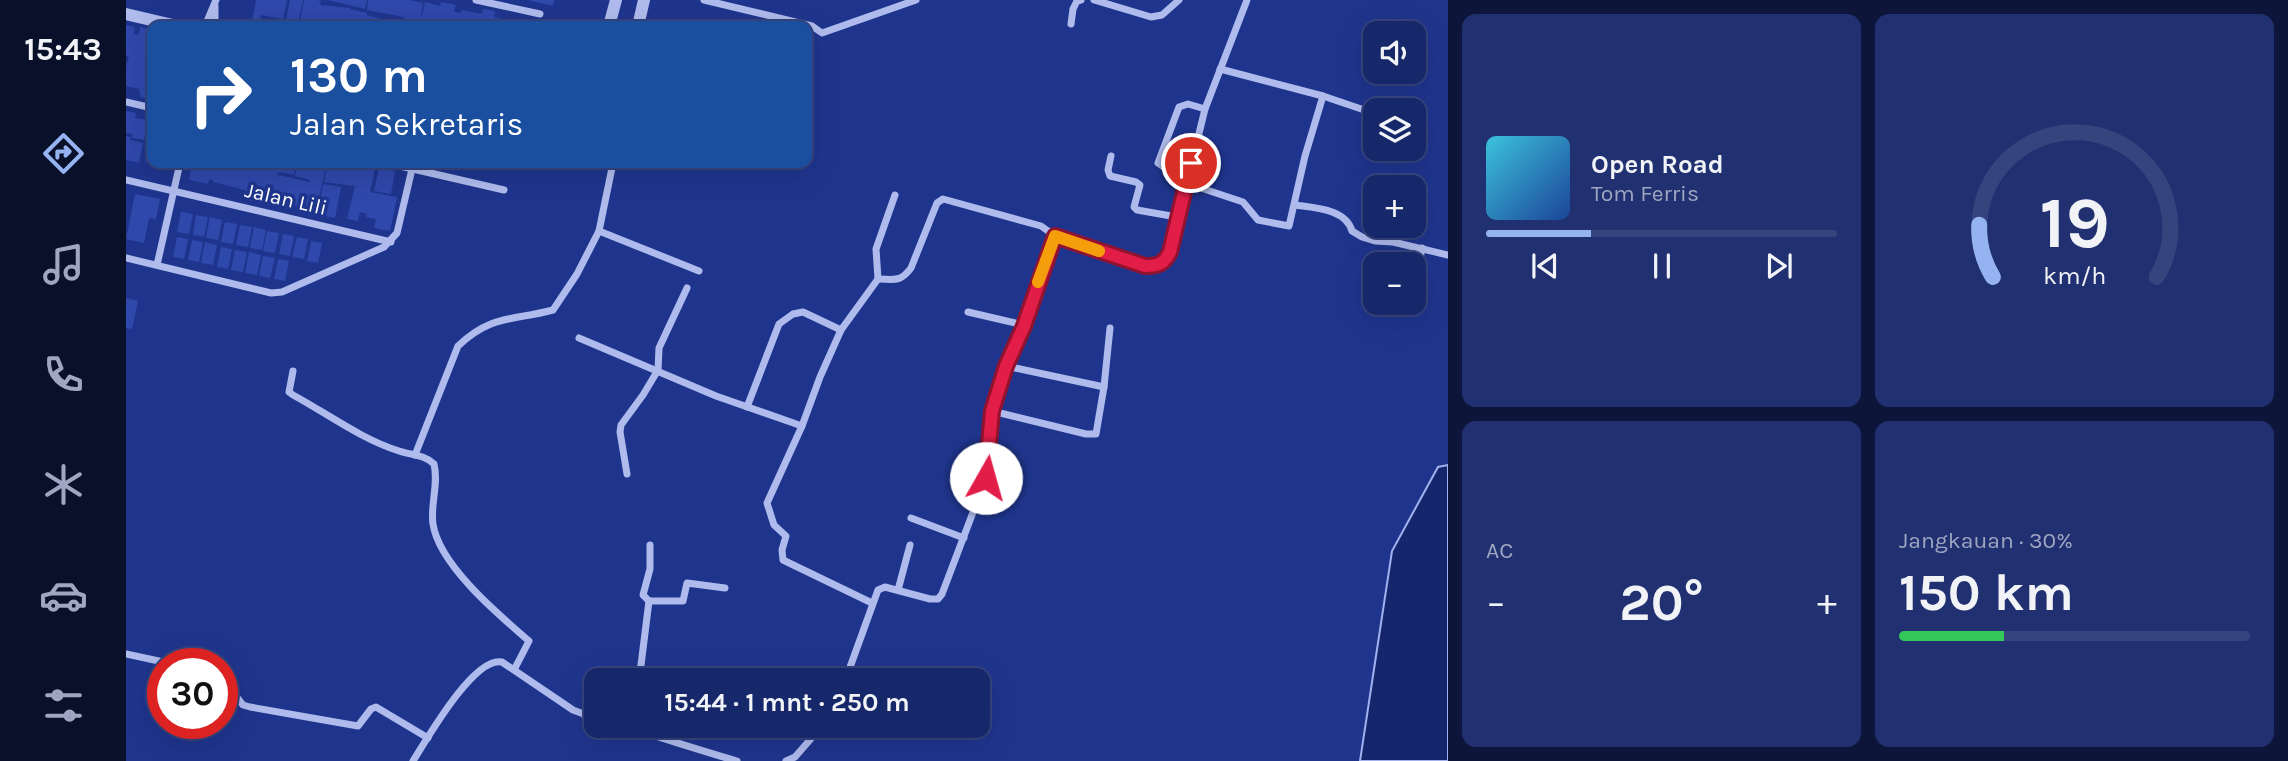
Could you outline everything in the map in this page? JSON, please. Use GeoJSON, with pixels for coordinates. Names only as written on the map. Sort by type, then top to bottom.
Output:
{"type":"FeatureCollection","features":[{"type":"Feature","properties":{"kind":"street"},"geometry":{"type":"LineString","coordinates":[[476,0],[503,3],[540,14]]}},
{"type":"Feature","properties":{"kind":"street"},"geometry":{"type":"LineString","coordinates":[[610,21],[616,0]]}},
{"type":"Feature","properties":{"kind":"street"},"geometry":{"type":"LineString","coordinates":[[639,21],[644,0]]}},
{"type":"Feature","properties":{"kind":"street"},"geometry":{"type":"LineString","coordinates":[[704,0],[791,21]]}},
{"type":"Feature","properties":{"kind":"street"},"geometry":{"type":"LineString","coordinates":[[812,26],[822,33],[916,0]]}},
{"type":"Feature","properties":{"kind":"street"},"geometry":{"type":"LineString","coordinates":[[1071,24],[1073,9],[1077,1],[1081,0]]}},
{"type":"Feature","properties":{"kind":"street"},"geometry":{"type":"LineString","coordinates":[[1094,0],[1151,18],[1162,15],[1179,0]]}},
{"type":"Feature","properties":{"kind":"street"},"geometry":{"type":"LineString","coordinates":[[878,279],[904,277],[911,268],[937,203],[943,198],[1041,226],[1055,236],[1145,266],[1166,261],[1205,109],[1247,0]]}},
{"type":"Feature","properties":{"kind":"street"},"geometry":{"type":"LineString","coordinates":[[207,21],[216,1]]}},
{"type":"Feature","properties":{"kind":"street"},"geometry":{"type":"LineString","coordinates":[[215,21],[216,1]]}},
{"type":"Feature","properties":{"kind":"street"},"geometry":{"type":"LineString","coordinates":[[126,14],[156,21]]}},
{"type":"Feature","properties":{"kind":"street"},"geometry":{"type":"LineString","coordinates":[[1220,69],[1323,96],[1363,110]]}},
{"type":"Feature","properties":{"kind":"street"},"geometry":{"type":"LineString","coordinates":[[1205,109],[1188,104],[1179,107],[1158,161],[1160,165],[1186,183],[1243,202],[1258,220],[1289,226],[1296,205],[1305,156],[1323,96]]}},
{"type":"Feature","properties":{"kind":"street"},"geometry":{"type":"LineString","coordinates":[[126,103],[147,107]]}},
{"type":"Feature","properties":{"kind":"street"},"geometry":{"type":"LineString","coordinates":[[1111,156],[1108,170],[1110,176],[1140,185],[1134,207],[1137,210],[1177,217]]}},
{"type":"Feature","properties":{"kind":"street"},"geometry":{"type":"LineString","coordinates":[[157,265],[179,168]]}},
{"type":"Feature","properties":{"kind":"street"},"geometry":{"type":"LineString","coordinates":[[408,168],[504,190]]}},
{"type":"Feature","properties":{"kind":"street"},"geometry":{"type":"LineString","coordinates":[[415,455],[458,346],[469,335],[492,322],[553,310],[577,274],[599,231],[612,168]]}},
{"type":"Feature","properties":{"kind":"street"},"geometry":{"type":"LineString","coordinates":[[126,258],[271,293],[282,292],[359,259],[391,242],[397,233],[412,169]]}},
{"type":"Feature","properties":{"kind":"street","name":"Jalan Lili"},"geometry":{"type":"LineString","coordinates":[[126,180],[391,242]]}},
{"type":"Feature","properties":{"kind":"street"},"geometry":{"type":"LineString","coordinates":[[872,603],[786,563],[781,555],[786,536],[774,525],[767,503],[841,330],[878,279],[876,249],[895,195]]}},
{"type":"Feature","properties":{"kind":"street"},"geometry":{"type":"LineString","coordinates":[[1296,205],[1345,217],[1351,224],[1352,231],[1362,237],[1422,248],[1448,256]]}},
{"type":"Feature","properties":{"kind":"street"},"geometry":{"type":"LineString","coordinates":[[599,231],[699,271]]}},
{"type":"Feature","properties":{"kind":"street"},"geometry":{"type":"LineString","coordinates":[[851,668],[874,595],[881,588],[938,599],[964,538],[989,466],[992,411],[1055,236]]}},
{"type":"Feature","properties":{"kind":"street"},"geometry":{"type":"LineString","coordinates":[[1421,252],[1422,248]]}},
{"type":"Feature","properties":{"kind":"street"},"geometry":{"type":"LineString","coordinates":[[627,474],[621,425],[657,370],[659,348],[687,288]]}},
{"type":"Feature","properties":{"kind":"street"},"geometry":{"type":"LineString","coordinates":[[968,312],[1024,326]]}},
{"type":"Feature","properties":{"kind":"street"},"geometry":{"type":"LineString","coordinates":[[747,407],[779,324],[793,314],[803,313],[841,330]]}},
{"type":"Feature","properties":{"kind":"street"},"geometry":{"type":"LineString","coordinates":[[992,411],[1086,434],[1096,434],[1110,328]]}},
{"type":"Feature","properties":{"kind":"street"},"geometry":{"type":"LineString","coordinates":[[579,338],[747,407],[802,426]]}},
{"type":"Feature","properties":{"kind":"street"},"geometry":{"type":"LineString","coordinates":[[1006,366],[1104,387]]}},
{"type":"Feature","properties":{"kind":"street"},"geometry":{"type":"LineString","coordinates":[[293,371],[288,386],[293,395],[359,434],[398,451],[427,458],[435,467],[433,524],[439,543],[480,597],[529,641],[514,670]]}},
{"type":"Feature","properties":{"kind":"street"},"geometry":{"type":"LineString","coordinates":[[911,518],[964,538]]}},
{"type":"Feature","properties":{"kind":"street"},"geometry":{"type":"LineString","coordinates":[[650,545],[650,569],[643,596],[649,601],[683,601],[687,583],[725,588]]}},
{"type":"Feature","properties":{"kind":"street"},"geometry":{"type":"LineString","coordinates":[[898,590],[910,545]]}},
{"type":"Feature","properties":{"kind":"street"},"geometry":{"type":"LineString","coordinates":[[641,668],[649,601]]}},
{"type":"Feature","properties":{"kind":"street"},"geometry":{"type":"LineString","coordinates":[[126,654],[147,659]]}},
{"type":"Feature","properties":{"kind":"street"},"geometry":{"type":"LineString","coordinates":[[414,761],[452,701],[476,673],[497,661],[584,715]]}},
{"type":"Feature","properties":{"kind":"street"},"geometry":{"type":"LineString","coordinates":[[238,699],[243,705],[250,707],[358,726],[371,709],[376,707],[428,738]]}},
{"type":"Feature","properties":{"kind":"street"},"geometry":{"type":"LineString","coordinates":[[664,738],[737,761]]}},
{"type":"Feature","properties":{"kind":"street"},"geometry":{"type":"LineString","coordinates":[[786,761],[797,759],[813,738]]}},
{"type":"Feature","properties":{"kind":"shaded area"},"geometry":{"type":"Polygon","coordinates":[[[1448,465],[1448,761],[1360,761],[1392,551],[1438,467],[1448,465]]]}},
{"type":"Feature","properties":{"kind":"building"},"geometry":{"type":"Polygon","coordinates":[[[256,0],[287,0],[283,19],[261,15],[260,21],[252,21],[256,0]]]}},
{"type":"Feature","properties":{"kind":"building"},"geometry":{"type":"Polygon","coordinates":[[[290,0],[303,0],[298,21],[286,21],[290,0]]]}},
{"type":"Feature","properties":{"kind":"building"},"geometry":{"type":"Polygon","coordinates":[[[304,0],[317,0],[321,1],[320,5],[350,8],[349,17],[350,9],[381,19],[380,21],[300,21],[304,0]]]}},
{"type":"Feature","properties":{"kind":"building"},"geometry":{"type":"Polygon","coordinates":[[[328,0],[367,0],[365,9],[328,0]]]}},
{"type":"Feature","properties":{"kind":"building"},"geometry":{"type":"Polygon","coordinates":[[[368,0],[409,0],[423,3],[420,21],[403,21],[404,17],[367,10],[368,0]]]}},
{"type":"Feature","properties":{"kind":"building"},"geometry":{"type":"Polygon","coordinates":[[[528,0],[554,0],[553,6],[528,0]]]}},
{"type":"Feature","properties":{"kind":"building"},"geometry":{"type":"Polygon","coordinates":[[[425,2],[440,6],[441,2],[456,5],[454,12],[461,13],[461,10],[482,14],[483,9],[495,11],[494,17],[510,21],[437,21],[438,11],[436,21],[421,21],[425,2]]]}},
{"type":"Feature","properties":{"kind":"building"},"geometry":{"type":"Polygon","coordinates":[[[126,25],[135,27],[134,34],[139,35],[140,27],[147,29],[147,98],[140,97],[139,89],[126,86],[129,57],[126,56],[126,25]]]}},
{"type":"Feature","properties":{"kind":"building"},"geometry":{"type":"Polygon","coordinates":[[[126,111],[136,113],[135,118],[147,120],[144,140],[132,138],[133,134],[126,133],[126,111]]]}},
{"type":"Feature","properties":{"kind":"building"},"geometry":{"type":"Polygon","coordinates":[[[126,136],[131,137],[130,140],[143,143],[139,163],[126,160],[126,136]]]}},
{"type":"Feature","properties":{"kind":"building"},"geometry":{"type":"Polygon","coordinates":[[[191,168],[296,168],[294,175],[278,172],[277,179],[279,175],[310,182],[295,176],[297,168],[326,168],[316,210],[311,209],[309,215],[297,211],[298,206],[290,205],[289,210],[243,199],[245,190],[213,180],[209,179],[208,184],[189,180],[191,168]]]}},
{"type":"Feature","properties":{"kind":"building"},"geometry":{"type":"Polygon","coordinates":[[[327,168],[375,169],[370,192],[397,197],[390,231],[374,228],[376,219],[366,217],[367,214],[360,212],[358,221],[347,219],[355,186],[324,182],[327,168]]]}},
{"type":"Feature","properties":{"kind":"building"},"geometry":{"type":"Polygon","coordinates":[[[379,168],[395,171],[391,194],[374,191],[379,168]]]}},
{"type":"Feature","properties":{"kind":"building"},"geometry":{"type":"Polygon","coordinates":[[[323,184],[341,187],[335,218],[324,216],[326,206],[319,205],[323,184]]]}},
{"type":"Feature","properties":{"kind":"building"},"geometry":{"type":"Polygon","coordinates":[[[135,194],[160,199],[156,219],[149,218],[144,243],[126,239],[135,194]]]}},
{"type":"Feature","properties":{"kind":"building"},"geometry":{"type":"Polygon","coordinates":[[[181,212],[193,214],[189,234],[177,232],[181,212]]]}},
{"type":"Feature","properties":{"kind":"building"},"geometry":{"type":"Polygon","coordinates":[[[196,215],[208,217],[204,237],[193,235],[196,215]]]}},
{"type":"Feature","properties":{"kind":"building"},"geometry":{"type":"Polygon","coordinates":[[[210,217],[222,220],[218,240],[206,238],[210,217]]]}},
{"type":"Feature","properties":{"kind":"building"},"geometry":{"type":"Polygon","coordinates":[[[225,222],[237,224],[233,244],[221,242],[225,222]]]}},
{"type":"Feature","properties":{"kind":"building"},"geometry":{"type":"Polygon","coordinates":[[[240,225],[252,227],[248,247],[236,245],[240,225]]]}},
{"type":"Feature","properties":{"kind":"building"},"geometry":{"type":"Polygon","coordinates":[[[254,227],[266,230],[262,250],[250,248],[254,227]]]}},
{"type":"Feature","properties":{"kind":"building"},"geometry":{"type":"Polygon","coordinates":[[[267,231],[279,233],[275,253],[263,251],[267,231]]]}},
{"type":"Feature","properties":{"kind":"building"},"geometry":{"type":"Polygon","coordinates":[[[283,234],[294,236],[290,256],[279,254],[283,234]]]}},
{"type":"Feature","properties":{"kind":"building"},"geometry":{"type":"Polygon","coordinates":[[[177,237],[188,239],[184,259],[173,257],[177,237]]]}},
{"type":"Feature","properties":{"kind":"building"},"geometry":{"type":"Polygon","coordinates":[[[297,237],[308,239],[304,259],[292,257],[297,237]]]}},
{"type":"Feature","properties":{"kind":"building"},"geometry":{"type":"Polygon","coordinates":[[[192,240],[203,242],[199,262],[188,260],[192,240]]]}},
{"type":"Feature","properties":{"kind":"building"},"geometry":{"type":"Polygon","coordinates":[[[311,241],[322,243],[318,263],[307,261],[311,241]]]}},
{"type":"Feature","properties":{"kind":"building"},"geometry":{"type":"Polygon","coordinates":[[[205,242],[217,245],[213,265],[201,263],[205,242]]]}},
{"type":"Feature","properties":{"kind":"building"},"geometry":{"type":"Polygon","coordinates":[[[221,247],[232,249],[228,269],[217,267],[221,247]]]}},
{"type":"Feature","properties":{"kind":"building"},"geometry":{"type":"Polygon","coordinates":[[[235,250],[247,252],[243,272],[231,270],[235,250]]]}},
{"type":"Feature","properties":{"kind":"building"},"geometry":{"type":"Polygon","coordinates":[[[249,252],[261,255],[257,275],[245,273],[249,252]]]}},
{"type":"Feature","properties":{"kind":"building"},"geometry":{"type":"Polygon","coordinates":[[[263,256],[275,258],[270,278],[259,276],[263,256]]]}},
{"type":"Feature","properties":{"kind":"building"},"geometry":{"type":"Polygon","coordinates":[[[278,259],[289,261],[285,281],[274,279],[278,259]]]}},
{"type":"Feature","properties":{"kind":"building"},"geometry":{"type":"Polygon","coordinates":[[[126,298],[138,301],[132,329],[126,328],[126,298]]]}},
{"type":"Feature","properties":{"kind":"slow traffic"},"geometry":{"type":"LineString","coordinates":[[1038,282],[1055,236],[1099,251]]}},
{"type":"Feature","properties":{"kind":"route"},"geometry":{"type":"LineString","coordinates":[[986,478],[992,411],[1055,236],[1145,266],[1160,265],[1166,261],[1170,252],[1191,163]]}}]}
